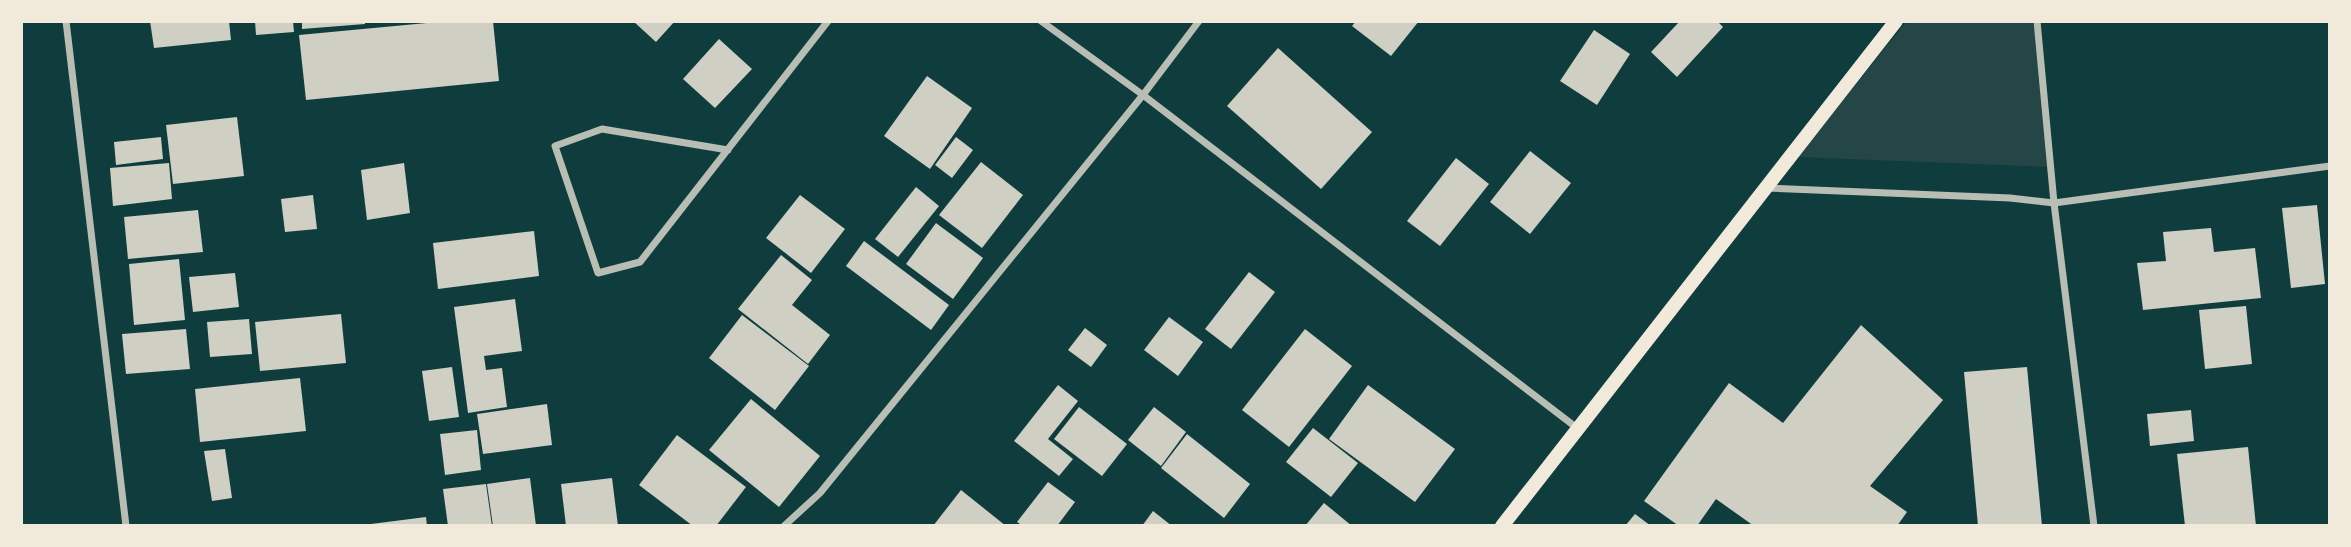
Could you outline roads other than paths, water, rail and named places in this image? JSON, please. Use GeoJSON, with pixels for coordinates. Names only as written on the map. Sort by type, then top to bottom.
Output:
{"type":"FeatureCollection","features":[{"type":"Feature","properties":{"kind":"main road"},"geometry":{"type":"LineString","coordinates":[[1502,526],[1895,21]]}},
{"type":"Feature","properties":{"kind":"street"},"geometry":{"type":"LineString","coordinates":[[66,21],[126,526]]}},
{"type":"Feature","properties":{"kind":"street"},"geometry":{"type":"LineString","coordinates":[[728,150],[602,129],[555,146],[598,273],[640,262],[728,150],[828,21]]}},
{"type":"Feature","properties":{"kind":"street"},"geometry":{"type":"LineString","coordinates":[[1041,21],[1143,95],[1578,429]]}},
{"type":"Feature","properties":{"kind":"street"},"geometry":{"type":"LineString","coordinates":[[784,526],[820,493],[1143,95],[1199,21]]}},
{"type":"Feature","properties":{"kind":"street"},"geometry":{"type":"LineString","coordinates":[[2037,21],[2054,203],[2094,526]]}},
{"type":"Feature","properties":{"kind":"street"},"geometry":{"type":"LineString","coordinates":[[1766,188],[2010,198],[2054,203],[2330,166]]}}]}
